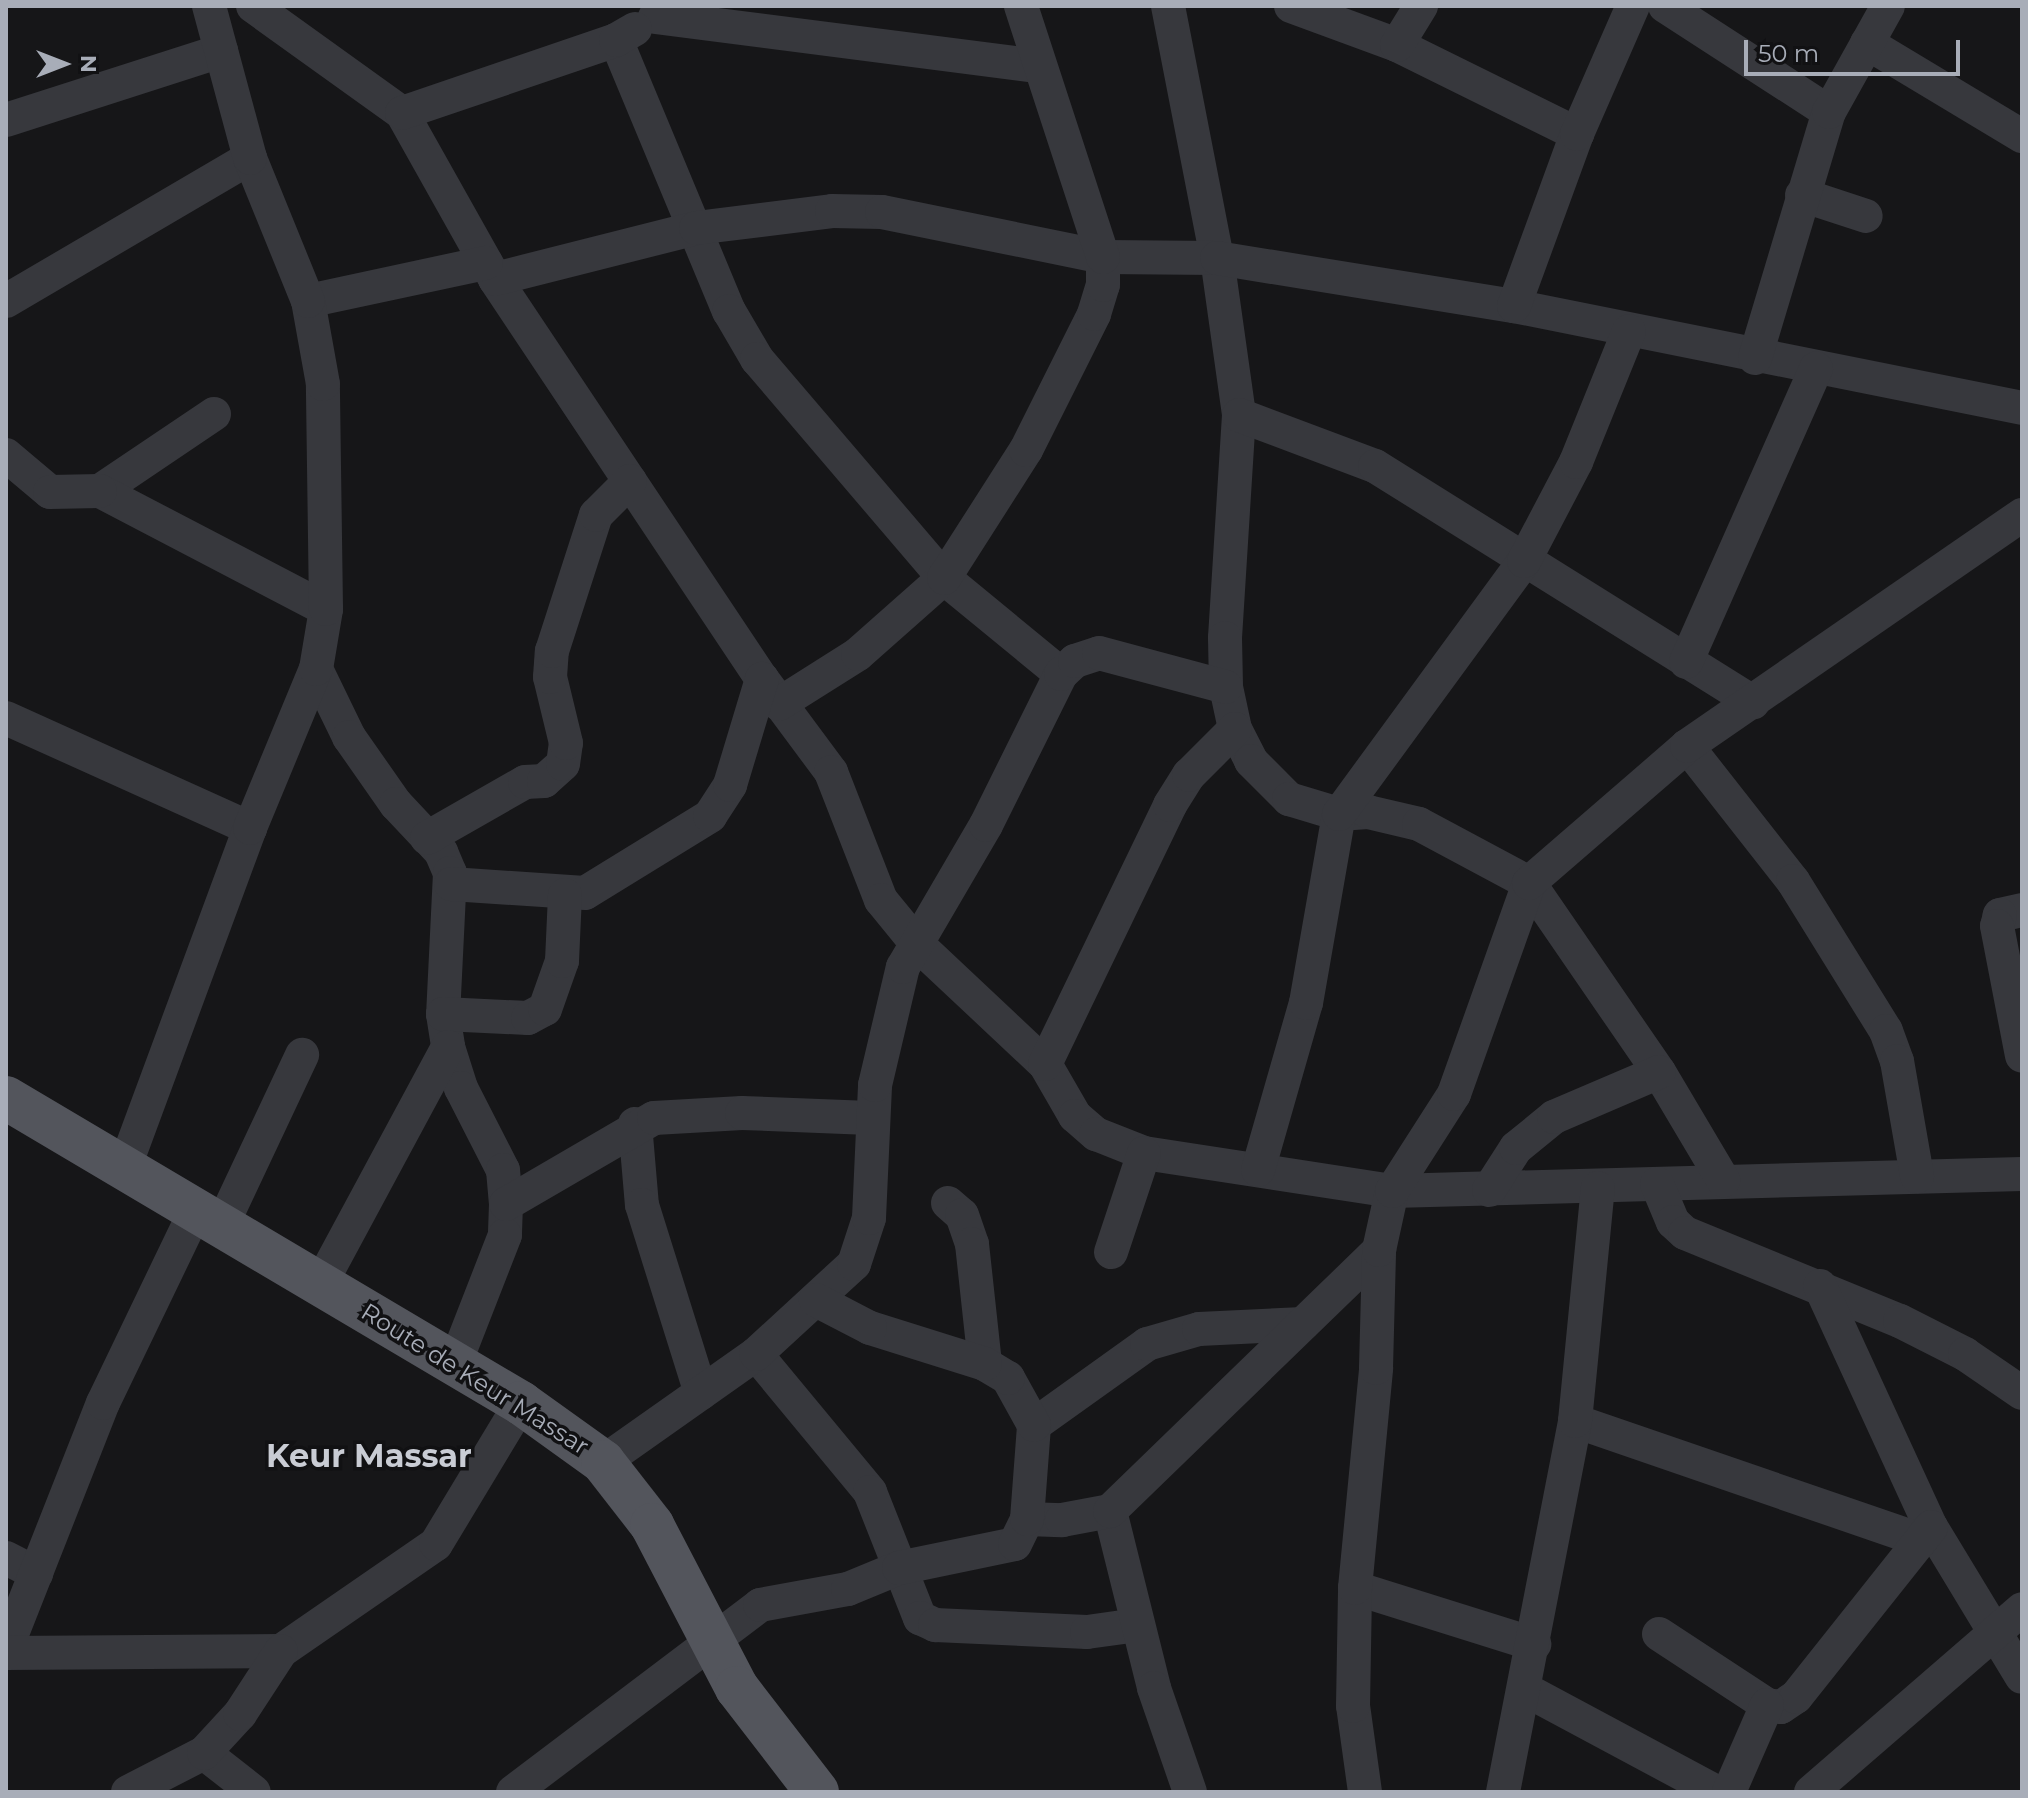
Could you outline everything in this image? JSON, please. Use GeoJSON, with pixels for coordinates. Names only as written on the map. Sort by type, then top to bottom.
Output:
{"type":"FeatureCollection","features":[{"type":"Feature","properties":{"kind":"main road","name":"Route de Keur Massar"},"geometry":{"type":"LineString","coordinates":[[6,1098],[210,1216],[521,1403],[603,1462],[652,1525],[737,1688],[817,1792]]}},
{"type":"Feature","properties":{"kind":"street"},"geometry":{"type":"LineString","coordinates":[[125,1166],[250,828],[316,669],[326,609],[323,384],[308,301],[250,158],[209,6]]}},
{"type":"Feature","properties":{"kind":"street"},"geometry":{"type":"LineString","coordinates":[[253,6],[402,113],[491,271],[770,691],[831,772],[881,900],[917,944],[1045,1064],[1075,1116],[1096,1134],[1144,1153],[1392,1191],[1598,1188],[1723,1180],[2022,1174]]}},
{"type":"Feature","properties":{"kind":"street"},"geometry":{"type":"LineString","coordinates":[[451,884],[565,895],[602,886],[721,805],[770,691],[858,654],[944,578],[1026,450],[1094,314],[1103,285],[1103,257],[1038,66],[1021,6]]}},
{"type":"Feature","properties":{"kind":"street"},"geometry":{"type":"LineString","coordinates":[[1168,6],[1217,258],[1239,415],[1226,586],[1226,687],[1235,729],[1269,784],[1289,799],[1339,814],[1368,812],[1419,824],[1529,883],[1659,1072],[1723,1180]]}},
{"type":"Feature","properties":{"kind":"street"},"geometry":{"type":"LineString","coordinates":[[1291,6],[1397,45],[1577,134]]}},
{"type":"Feature","properties":{"kind":"street"},"geometry":{"type":"LineString","coordinates":[[1397,45],[1421,6]]}},
{"type":"Feature","properties":{"kind":"street"},"geometry":{"type":"LineString","coordinates":[[1514,306],[1577,134],[1633,6]]}},
{"type":"Feature","properties":{"kind":"street"},"geometry":{"type":"LineString","coordinates":[[1665,6],[1829,112]]}},
{"type":"Feature","properties":{"kind":"street"},"geometry":{"type":"LineString","coordinates":[[1755,358],[1829,112],[1888,6]]}},
{"type":"Feature","properties":{"kind":"street"},"geometry":{"type":"LineString","coordinates":[[402,113],[616,40],[660,11],[1038,66]]}},
{"type":"Feature","properties":{"kind":"street"},"geometry":{"type":"LineString","coordinates":[[616,40],[729,311],[757,359],[944,578],[1061,674]]}},
{"type":"Feature","properties":{"kind":"street"},"geometry":{"type":"LineString","coordinates":[[1867,43],[2022,136]]}},
{"type":"Feature","properties":{"kind":"street"},"geometry":{"type":"LineString","coordinates":[[6,120],[221,51]]}},
{"type":"Feature","properties":{"kind":"street"},"geometry":{"type":"LineString","coordinates":[[6,301],[250,158]]}},
{"type":"Feature","properties":{"kind":"street"},"geometry":{"type":"LineString","coordinates":[[1802,195],[1866,216]]}},
{"type":"Feature","properties":{"kind":"street"},"geometry":{"type":"LineString","coordinates":[[308,301],[491,271],[696,228],[832,211],[882,212],[1103,257],[1217,258],[1514,306],[1755,358],[2022,408]]}},
{"type":"Feature","properties":{"kind":"street"},"geometry":{"type":"LineString","coordinates":[[1258,1170],[1306,1003],[1339,814],[1524,561],[1571,475],[1629,331]]}},
{"type":"Feature","properties":{"kind":"street"},"geometry":{"type":"LineString","coordinates":[[1686,662],[1816,369]]}},
{"type":"Feature","properties":{"kind":"street"},"geometry":{"type":"LineString","coordinates":[[100,491],[214,414]]}},
{"type":"Feature","properties":{"kind":"street"},"geometry":{"type":"LineString","coordinates":[[1239,415],[1375,466],[1753,702]]}},
{"type":"Feature","properties":{"kind":"street"},"geometry":{"type":"LineString","coordinates":[[6,455],[50,492],[100,491],[326,609]]}},
{"type":"Feature","properties":{"kind":"street"},"geometry":{"type":"LineString","coordinates":[[427,838],[525,782],[544,781],[563,764],[566,743],[550,677],[552,651],[596,515],[630,481]]}},
{"type":"Feature","properties":{"kind":"street"},"geometry":{"type":"LineString","coordinates":[[1365,1792],[1353,1706],[1355,1588],[1376,1368],[1379,1250],[1392,1191],[1454,1094],[1529,883],[1687,746],[2022,515]]}},
{"type":"Feature","properties":{"kind":"street"},"geometry":{"type":"LineString","coordinates":[[603,1462],[756,1354],[854,1264],[865,1241],[870,1118],[894,997],[917,944],[986,825],[1061,674],[1075,661],[1099,653],[1226,687]]}},
{"type":"Feature","properties":{"kind":"street"},"geometry":{"type":"LineString","coordinates":[[316,669],[349,737],[441,852],[451,884],[443,1014],[448,1047],[461,1088],[498,1157],[506,1204],[505,1235],[455,1363]]}},
{"type":"Feature","properties":{"kind":"street"},"geometry":{"type":"LineString","coordinates":[[6,718],[250,828]]}},
{"type":"Feature","properties":{"kind":"street"},"geometry":{"type":"LineString","coordinates":[[1045,1064],[1170,805],[1189,775],[1235,729]]}},
{"type":"Feature","properties":{"kind":"street"},"geometry":{"type":"LineString","coordinates":[[1687,746],[1793,881],[1886,1031],[1897,1061],[1917,1176]]}},
{"type":"Feature","properties":{"kind":"street"},"geometry":{"type":"LineString","coordinates":[[443,1014],[528,1018],[545,1009],[562,961],[565,895]]}},
{"type":"Feature","properties":{"kind":"street"},"geometry":{"type":"LineString","coordinates":[[2022,910],[2000,915],[1997,926],[2022,1056]]}},
{"type":"Feature","properties":{"kind":"street"},"geometry":{"type":"LineString","coordinates":[[321,1283],[448,1047]]}},
{"type":"Feature","properties":{"kind":"street"},"geometry":{"type":"LineString","coordinates":[[281,1651],[6,1651],[21,1566],[103,1403],[302,1055]]}},
{"type":"Feature","properties":{"kind":"street"},"geometry":{"type":"LineString","coordinates":[[1489,1190],[1516,1148],[1554,1117],[1659,1072]]}},
{"type":"Feature","properties":{"kind":"street"},"geometry":{"type":"LineString","coordinates":[[506,1204],[635,1124],[686,1114],[870,1118]]}},
{"type":"Feature","properties":{"kind":"street"},"geometry":{"type":"LineString","coordinates":[[635,1124],[642,1205],[701,1393]]}},
{"type":"Feature","properties":{"kind":"street"},"geometry":{"type":"LineString","coordinates":[[1111,1252],[1144,1153]]}},
{"type":"Feature","properties":{"kind":"street"},"geometry":{"type":"LineString","coordinates":[[1657,1184],[1673,1222],[1685,1233],[1820,1286],[1965,1354],[2022,1393]]}},
{"type":"Feature","properties":{"kind":"street"},"geometry":{"type":"LineString","coordinates":[[1503,1792],[1526,1690],[1575,1421],[1598,1188]]}},
{"type":"Feature","properties":{"kind":"street"},"geometry":{"type":"LineString","coordinates":[[948,1203],[962,1215],[972,1244],[985,1364]]}},
{"type":"Feature","properties":{"kind":"street"},"geometry":{"type":"LineString","coordinates":[[1027,1519],[1062,1520],[1110,1511],[1379,1250]]}},
{"type":"Feature","properties":{"kind":"street"},"geometry":{"type":"LineString","coordinates":[[1820,1286],[1926,1534],[1996,1631],[2022,1677]]}},
{"type":"Feature","properties":{"kind":"street"},"geometry":{"type":"LineString","coordinates":[[513,1792],[760,1605],[848,1589],[899,1568],[1015,1544],[1027,1519],[1034,1425],[1008,1378],[985,1364],[899,1339],[816,1300]]}},
{"type":"Feature","properties":{"kind":"street"},"geometry":{"type":"LineString","coordinates":[[1034,1425],[1147,1344],[1199,1329],[1303,1324]]}},
{"type":"Feature","properties":{"kind":"street"},"geometry":{"type":"LineString","coordinates":[[756,1354],[870,1492],[920,1618],[935,1625],[1087,1632],[1137,1625]]}},
{"type":"Feature","properties":{"kind":"street"},"geometry":{"type":"LineString","coordinates":[[128,1792],[168,1782],[204,1753],[240,1714],[281,1651],[436,1544],[521,1403]]}},
{"type":"Feature","properties":{"kind":"street"},"geometry":{"type":"LineString","coordinates":[[1575,1421],[1926,1534]]}},
{"type":"Feature","properties":{"kind":"street"},"geometry":{"type":"LineString","coordinates":[[1110,1511],[1137,1625],[1190,1792]]}},
{"type":"Feature","properties":{"kind":"street"},"geometry":{"type":"LineString","coordinates":[[1659,1634],[1767,1705],[1781,1707],[1796,1697],[1926,1534]]}},
{"type":"Feature","properties":{"kind":"street"},"geometry":{"type":"LineString","coordinates":[[1355,1588],[1534,1644]]}},
{"type":"Feature","properties":{"kind":"street"},"geometry":{"type":"LineString","coordinates":[[1811,1792],[2022,1609]]}},
{"type":"Feature","properties":{"kind":"street"},"geometry":{"type":"LineString","coordinates":[[1526,1690],[1716,1792]]}},
{"type":"Feature","properties":{"kind":"street"},"geometry":{"type":"LineString","coordinates":[[1729,1792],[1767,1705]]}},
{"type":"Feature","properties":{"kind":"street"},"geometry":{"type":"LineString","coordinates":[[204,1753],[254,1792]]}},
{"type":"Feature","properties":{"kind":"district","name":"Keur Massar"},"geometry":{"type":"Point","coordinates":[369,1456]}}]}
